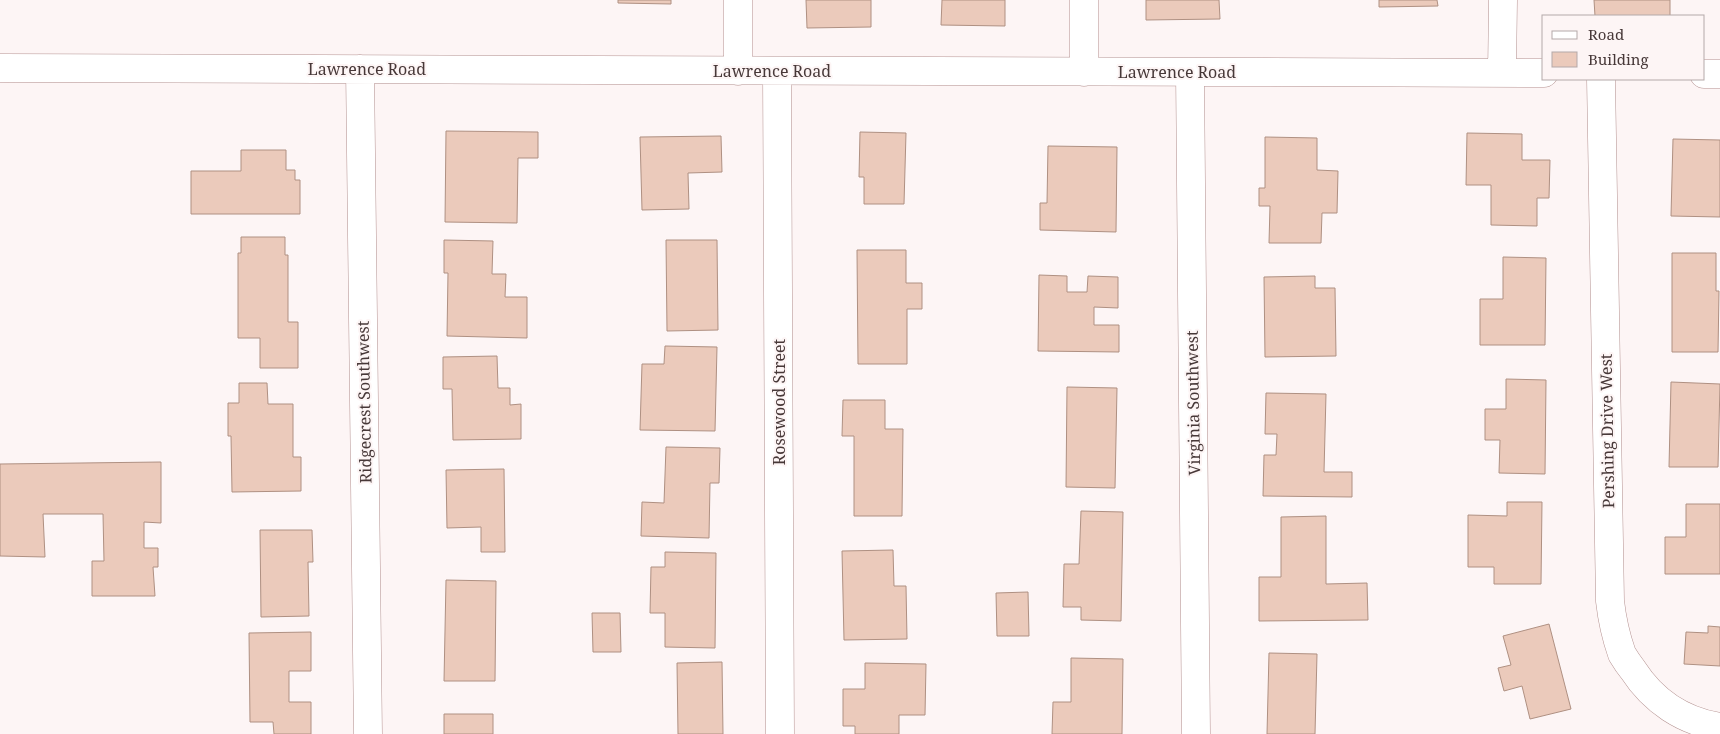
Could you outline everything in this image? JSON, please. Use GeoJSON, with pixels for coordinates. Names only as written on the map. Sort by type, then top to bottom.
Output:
{"type":"FeatureCollection","features":[{"type":"Feature","properties":{"kind":"street"},"geometry":{"type":"LineString","coordinates":[[738,0],[738,71]]}},
{"type":"Feature","properties":{"kind":"street"},"geometry":{"type":"LineString","coordinates":[[1084,0],[1084,72]]}},
{"type":"Feature","properties":{"kind":"street"},"geometry":{"type":"LineString","coordinates":[[1502,74],[1504,0]]}},
{"type":"Feature","properties":{"kind":"street","name":"Lawrence Road"},"geometry":{"type":"LineString","coordinates":[[0,68],[1542,74]]}},
{"type":"Feature","properties":{"kind":"street","name":"Ridgecrest Southwest"},"geometry":{"type":"LineString","coordinates":[[360,69],[368,734]]}},
{"type":"Feature","properties":{"kind":"street","name":"Rosewood Street"},"geometry":{"type":"LineString","coordinates":[[777,71],[780,734]]}},
{"type":"Feature","properties":{"kind":"street","name":"Virginia Southwest"},"geometry":{"type":"LineString","coordinates":[[1190,72],[1196,734]]}},
{"type":"Feature","properties":{"kind":"street"},"geometry":{"type":"LineString","coordinates":[[1705,74],[1720,74]]}},
{"type":"Feature","properties":{"kind":"street","name":"Pershing Drive West"},"geometry":{"type":"LineString","coordinates":[[1601,80],[1610,601],[1614,627],[1623,656],[1654,696],[1676,712],[1712,726],[1720,727]]}},
{"type":"Feature","properties":{"kind":"building"},"geometry":{"type":"Polygon","coordinates":[[[618,0],[671,0],[671,4],[618,3],[618,0]]]}},
{"type":"Feature","properties":{"kind":"building"},"geometry":{"type":"Polygon","coordinates":[[[806,0],[871,0],[871,27],[807,28],[806,0]]]}},
{"type":"Feature","properties":{"kind":"building"},"geometry":{"type":"Polygon","coordinates":[[[942,0],[1005,0],[1005,26],[941,25],[942,0]]]}},
{"type":"Feature","properties":{"kind":"building"},"geometry":{"type":"Polygon","coordinates":[[[1146,0],[1219,0],[1220,19],[1146,20],[1146,0]]]}},
{"type":"Feature","properties":{"kind":"building"},"geometry":{"type":"Polygon","coordinates":[[[1379,0],[1437,0],[1438,6],[1379,7],[1379,0]]]}},
{"type":"Feature","properties":{"kind":"building"},"geometry":{"type":"Polygon","coordinates":[[[1594,0],[1670,0],[1670,15],[1595,15],[1594,0]]]}},
{"type":"Feature","properties":{"kind":"building"},"geometry":{"type":"Polygon","coordinates":[[[446,131],[538,132],[538,158],[518,158],[517,223],[445,222],[446,131]]]}},
{"type":"Feature","properties":{"kind":"building"},"geometry":{"type":"Polygon","coordinates":[[[860,132],[906,133],[904,204],[864,204],[864,177],[859,177],[860,132]]]}},
{"type":"Feature","properties":{"kind":"building"},"geometry":{"type":"Polygon","coordinates":[[[1467,133],[1522,134],[1522,160],[1550,160],[1549,198],[1537,198],[1537,226],[1491,225],[1491,185],[1466,185],[1467,133]]]}},
{"type":"Feature","properties":{"kind":"building"},"geometry":{"type":"Polygon","coordinates":[[[721,136],[722,172],[688,173],[689,209],[642,210],[640,137],[721,136]]]}},
{"type":"Feature","properties":{"kind":"building"},"geometry":{"type":"Polygon","coordinates":[[[1265,137],[1317,138],[1317,170],[1338,171],[1337,213],[1322,213],[1321,243],[1269,243],[1270,206],[1259,206],[1259,188],[1265,188],[1265,137]]]}},
{"type":"Feature","properties":{"kind":"building"},"geometry":{"type":"Polygon","coordinates":[[[1673,139],[1720,140],[1720,217],[1671,216],[1673,139]]]}},
{"type":"Feature","properties":{"kind":"building"},"geometry":{"type":"Polygon","coordinates":[[[1048,146],[1117,147],[1116,232],[1040,230],[1040,203],[1047,203],[1048,146]]]}},
{"type":"Feature","properties":{"kind":"building"},"geometry":{"type":"Polygon","coordinates":[[[241,150],[286,150],[286,170],[295,170],[295,180],[300,180],[300,214],[191,214],[191,171],[241,171],[241,150]]]}},
{"type":"Feature","properties":{"kind":"building"},"geometry":{"type":"Polygon","coordinates":[[[241,237],[285,237],[285,255],[288,255],[288,322],[298,322],[298,368],[260,368],[260,338],[238,338],[238,253],[241,253],[241,237]]]}},
{"type":"Feature","properties":{"kind":"building"},"geometry":{"type":"Polygon","coordinates":[[[444,240],[493,241],[492,274],[506,274],[505,297],[527,297],[527,338],[447,336],[448,273],[444,273],[444,240]]]}},
{"type":"Feature","properties":{"kind":"building"},"geometry":{"type":"Polygon","coordinates":[[[666,240],[717,240],[718,330],[667,331],[666,240]]]}},
{"type":"Feature","properties":{"kind":"building"},"geometry":{"type":"Polygon","coordinates":[[[857,250],[906,250],[906,283],[922,283],[922,309],[907,309],[907,364],[858,364],[857,250]]]}},
{"type":"Feature","properties":{"kind":"building"},"geometry":{"type":"Polygon","coordinates":[[[1672,253],[1716,253],[1716,291],[1719,291],[1718,352],[1672,352],[1672,253]]]}},
{"type":"Feature","properties":{"kind":"building"},"geometry":{"type":"Polygon","coordinates":[[[1503,257],[1546,258],[1545,345],[1480,345],[1480,299],[1503,299],[1503,257]]]}},
{"type":"Feature","properties":{"kind":"building"},"geometry":{"type":"Polygon","coordinates":[[[1039,275],[1067,276],[1067,292],[1087,292],[1088,276],[1118,277],[1118,308],[1094,307],[1094,325],[1119,325],[1119,352],[1038,351],[1039,275]]]}},
{"type":"Feature","properties":{"kind":"building"},"geometry":{"type":"Polygon","coordinates":[[[1315,276],[1315,288],[1335,288],[1336,356],[1265,357],[1264,277],[1315,276]]]}},
{"type":"Feature","properties":{"kind":"building"},"geometry":{"type":"Polygon","coordinates":[[[665,346],[717,347],[715,431],[640,430],[642,364],[664,364],[665,346]]]}},
{"type":"Feature","properties":{"kind":"building"},"geometry":{"type":"Polygon","coordinates":[[[497,356],[498,388],[510,388],[510,405],[521,404],[521,439],[453,440],[452,389],[443,389],[443,357],[497,356]]]}},
{"type":"Feature","properties":{"kind":"building"},"geometry":{"type":"Polygon","coordinates":[[[1506,379],[1546,380],[1545,474],[1499,473],[1500,440],[1485,440],[1485,409],[1506,409],[1506,379]]]}},
{"type":"Feature","properties":{"kind":"building"},"geometry":{"type":"Polygon","coordinates":[[[1671,382],[1720,384],[1718,467],[1669,467],[1671,382]]]}},
{"type":"Feature","properties":{"kind":"building"},"geometry":{"type":"Polygon","coordinates":[[[239,383],[267,383],[268,404],[293,404],[293,457],[301,457],[301,491],[232,492],[231,436],[228,436],[228,403],[239,403],[239,383]]]}},
{"type":"Feature","properties":{"kind":"building"},"geometry":{"type":"Polygon","coordinates":[[[1067,387],[1117,388],[1115,488],[1066,487],[1067,387]]]}},
{"type":"Feature","properties":{"kind":"building"},"geometry":{"type":"Polygon","coordinates":[[[1266,393],[1326,394],[1324,472],[1352,472],[1352,497],[1263,496],[1264,455],[1276,455],[1277,434],[1265,434],[1266,393]]]}},
{"type":"Feature","properties":{"kind":"building"},"geometry":{"type":"Polygon","coordinates":[[[843,400],[885,400],[885,429],[903,429],[902,516],[854,516],[854,436],[842,436],[843,400]]]}},
{"type":"Feature","properties":{"kind":"building"},"geometry":{"type":"Polygon","coordinates":[[[666,447],[720,448],[719,483],[710,483],[709,538],[641,536],[642,502],[664,503],[666,447]]]}},
{"type":"Feature","properties":{"kind":"building"},"geometry":{"type":"Polygon","coordinates":[[[161,462],[161,523],[144,522],[144,548],[158,548],[158,567],[153,567],[155,596],[92,596],[92,561],[104,561],[103,514],[43,514],[45,557],[0,556],[0,464],[161,462]]]}},
{"type":"Feature","properties":{"kind":"building"},"geometry":{"type":"Polygon","coordinates":[[[504,469],[505,552],[481,552],[481,527],[447,528],[446,470],[504,469]]]}},
{"type":"Feature","properties":{"kind":"building"},"geometry":{"type":"Polygon","coordinates":[[[1507,502],[1542,502],[1541,584],[1494,584],[1494,567],[1468,567],[1468,515],[1507,516],[1507,502]]]}},
{"type":"Feature","properties":{"kind":"building"},"geometry":{"type":"Polygon","coordinates":[[[1686,504],[1720,504],[1720,574],[1665,574],[1665,537],[1686,537],[1686,504]]]}},
{"type":"Feature","properties":{"kind":"building"},"geometry":{"type":"Polygon","coordinates":[[[1081,511],[1123,512],[1121,621],[1081,620],[1081,607],[1063,607],[1064,564],[1079,564],[1081,511]]]}},
{"type":"Feature","properties":{"kind":"building"},"geometry":{"type":"Polygon","coordinates":[[[1326,516],[1326,584],[1367,583],[1368,620],[1259,621],[1259,577],[1281,577],[1281,517],[1326,516]]]}},
{"type":"Feature","properties":{"kind":"building"},"geometry":{"type":"Polygon","coordinates":[[[260,530],[312,530],[313,562],[308,562],[309,616],[261,617],[260,530]]]}},
{"type":"Feature","properties":{"kind":"building"},"geometry":{"type":"Polygon","coordinates":[[[893,550],[894,586],[906,586],[907,639],[844,640],[842,551],[893,550]]]}},
{"type":"Feature","properties":{"kind":"building"},"geometry":{"type":"Polygon","coordinates":[[[665,552],[716,553],[715,648],[665,647],[665,613],[650,613],[651,567],[665,567],[665,552]]]}},
{"type":"Feature","properties":{"kind":"building"},"geometry":{"type":"Polygon","coordinates":[[[446,580],[496,581],[495,681],[444,681],[446,580]]]}},
{"type":"Feature","properties":{"kind":"building"},"geometry":{"type":"Polygon","coordinates":[[[1028,592],[1029,636],[997,636],[996,593],[1028,592]]]}},
{"type":"Feature","properties":{"kind":"building"},"geometry":{"type":"Polygon","coordinates":[[[592,613],[620,613],[621,652],[593,652],[592,613]]]}},
{"type":"Feature","properties":{"kind":"building"},"geometry":{"type":"Polygon","coordinates":[[[1549,624],[1571,709],[1530,719],[1522,686],[1504,691],[1498,668],[1511,665],[1503,636],[1549,624]]]}},
{"type":"Feature","properties":{"kind":"building"},"geometry":{"type":"Polygon","coordinates":[[[1708,626],[1720,627],[1720,666],[1684,664],[1686,632],[1708,633],[1708,626]]]}},
{"type":"Feature","properties":{"kind":"building"},"geometry":{"type":"Polygon","coordinates":[[[311,632],[311,671],[289,671],[289,702],[311,702],[311,734],[274,734],[273,722],[250,722],[249,633],[311,632]]]}},
{"type":"Feature","properties":{"kind":"building"},"geometry":{"type":"Polygon","coordinates":[[[1269,653],[1317,654],[1315,734],[1267,734],[1269,653]]]}},
{"type":"Feature","properties":{"kind":"building"},"geometry":{"type":"Polygon","coordinates":[[[1071,658],[1123,659],[1122,734],[1052,734],[1053,702],[1071,702],[1071,658]]]}},
{"type":"Feature","properties":{"kind":"building"},"geometry":{"type":"Polygon","coordinates":[[[722,662],[723,734],[678,734],[677,663],[722,662]]]}},
{"type":"Feature","properties":{"kind":"building"},"geometry":{"type":"Polygon","coordinates":[[[865,663],[926,664],[925,715],[899,715],[899,734],[855,734],[855,726],[843,726],[843,689],[865,689],[865,663]]]}},
{"type":"Feature","properties":{"kind":"building"},"geometry":{"type":"Polygon","coordinates":[[[444,714],[493,714],[493,734],[444,734],[444,714]]]}}]}
